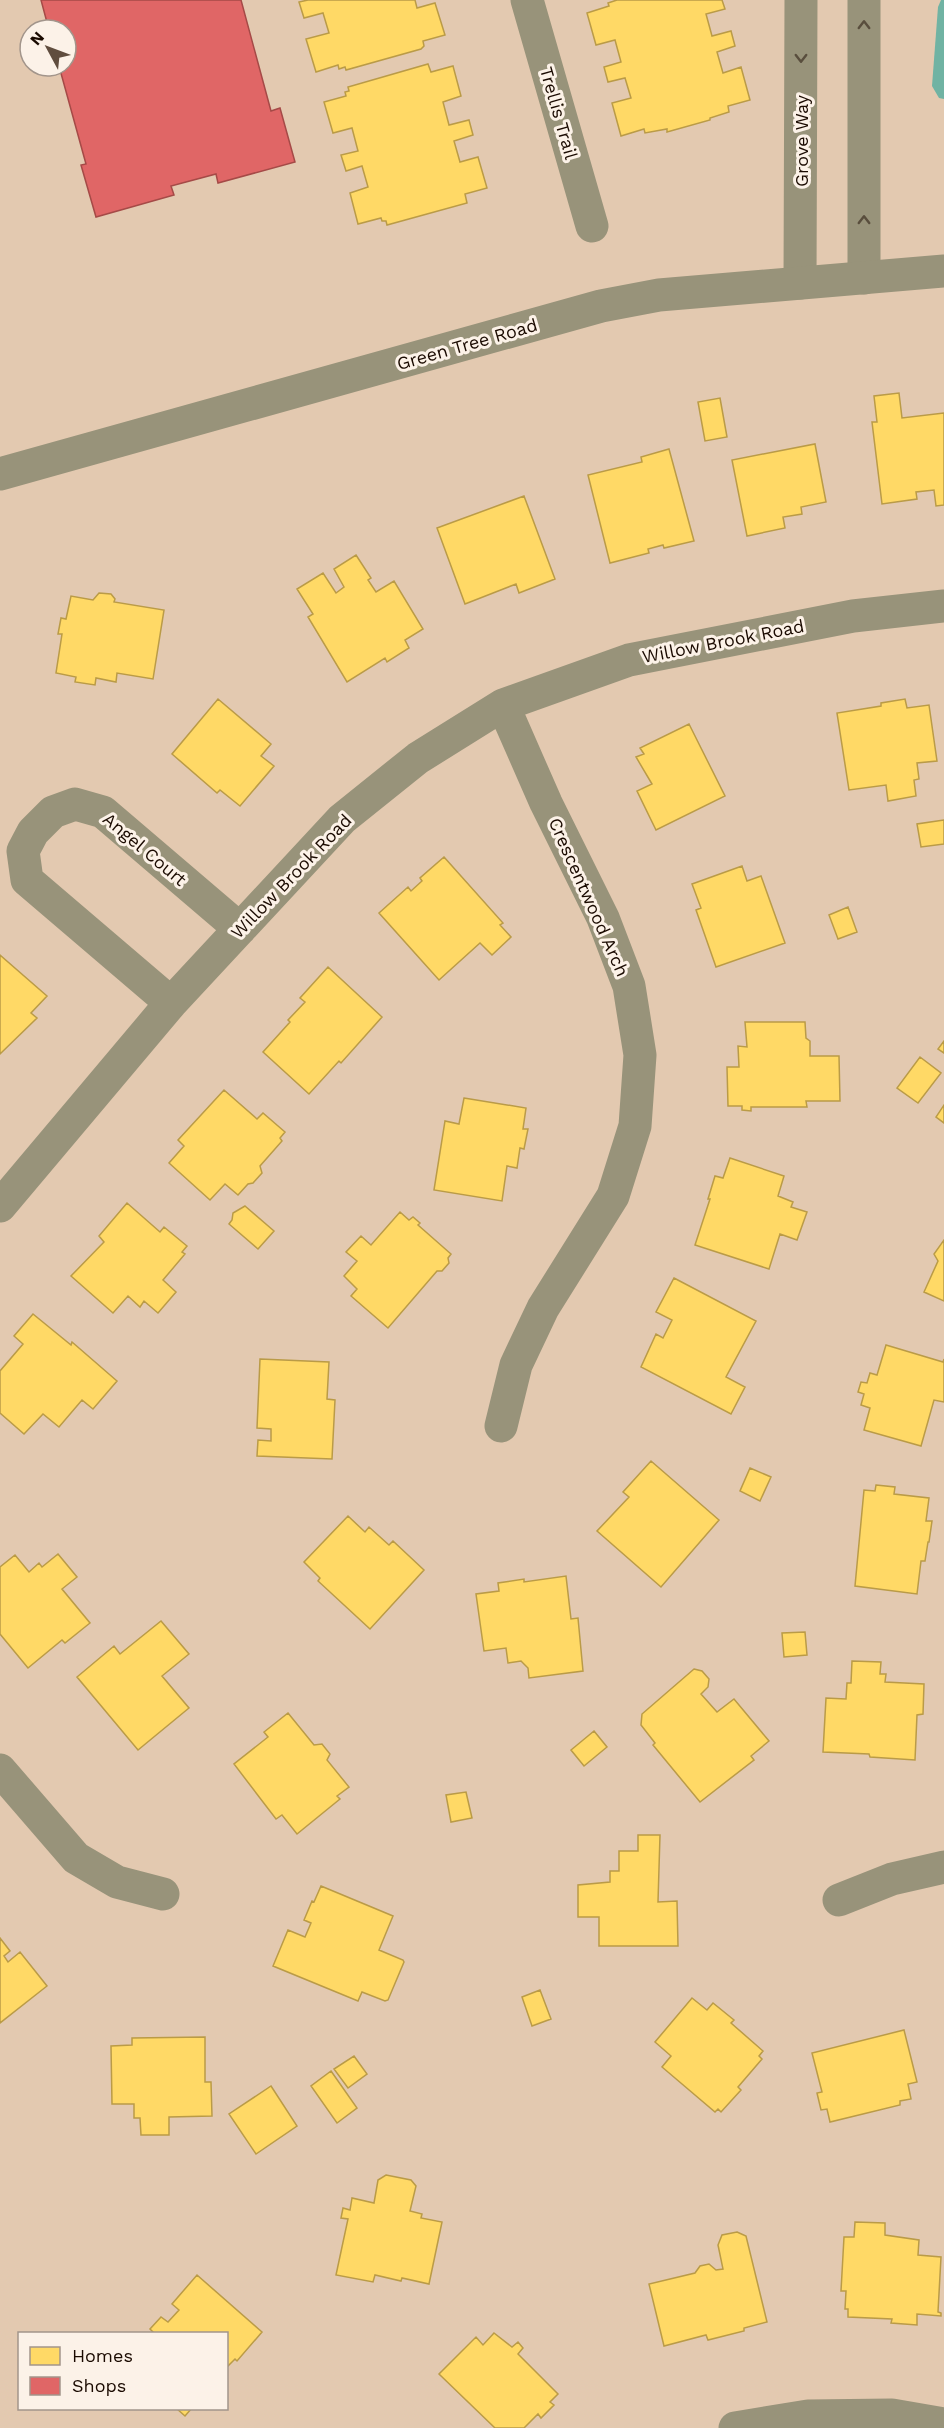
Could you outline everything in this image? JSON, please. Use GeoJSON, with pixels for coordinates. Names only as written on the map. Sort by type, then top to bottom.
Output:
{"type":"FeatureCollection","features":[{"type":"Feature","properties":{"kind":"street","name":"Trellis Trail"},"geometry":{"type":"LineString","coordinates":[[526,0],[592,226]]}},
{"type":"Feature","properties":{"kind":"street","name":"Grove Way"},"geometry":{"type":"LineString","coordinates":[[800,283],[801,0]]}},
{"type":"Feature","properties":{"kind":"street"},"geometry":{"type":"LineString","coordinates":[[864,0],[864,278]]}},
{"type":"Feature","properties":{"kind":"street","name":"Green Tree Road"},"geometry":{"type":"LineString","coordinates":[[0,474],[601,306],[659,295],[944,271]]}},
{"type":"Feature","properties":{"kind":"street","name":"Willow Brook Road"},"geometry":{"type":"LineString","coordinates":[[0,1206],[171,1003],[342,819],[418,758],[503,705],[629,660],[853,616],[944,606]]}},
{"type":"Feature","properties":{"kind":"street","name":"Crescentwood Arch"},"geometry":{"type":"LineString","coordinates":[[501,1426],[516,1365],[543,1308],[613,1196],[635,1126],[640,1055],[629,986],[603,918],[546,803],[503,705]]}},
{"type":"Feature","properties":{"kind":"street","name":"Angel Court"},"geometry":{"type":"LineString","coordinates":[[171,1003],[27,880],[24,851],[33,832],[53,812],[75,804],[103,812],[240,929]]}},
{"type":"Feature","properties":{"kind":"street"},"geometry":{"type":"LineString","coordinates":[[0,1770],[76,1858],[117,1882],[163,1894]]}},
{"type":"Feature","properties":{"kind":"street"},"geometry":{"type":"LineString","coordinates":[[839,1900],[892,1879],[944,1867]]}},
{"type":"Feature","properties":{"kind":"street"},"geometry":{"type":"LineString","coordinates":[[735,2428],[808,2416],[892,2415],[944,2424]]}},
{"type":"Feature","properties":{"kind":"water"},"geometry":{"type":"Polygon","coordinates":[[[941,0],[944,0],[944,99],[939,98],[932,86],[938,7],[941,0]]]}},
{"type":"Feature","properties":{"kind":"building: Homes"},"geometry":{"type":"Polygon","coordinates":[[[308,0],[415,0],[417,8],[435,3],[445,35],[423,41],[424,46],[421,49],[346,70],[345,67],[339,69],[338,65],[316,72],[306,39],[329,33],[323,13],[304,18],[299,2],[308,0]]]}},
{"type":"Feature","properties":{"kind":"building: Homes"},"geometry":{"type":"Polygon","coordinates":[[[617,0],[722,0],[725,9],[706,14],[712,36],[731,31],[735,46],[717,52],[723,73],[741,67],[750,100],[728,106],[729,112],[710,118],[710,120],[667,132],[667,129],[645,133],[644,129],[621,136],[612,103],[631,98],[625,78],[608,82],[604,67],[621,62],[615,40],[596,45],[587,13],[609,6],[608,3],[617,0]]]}},
{"type":"Feature","properties":{"kind":"building: Homes"},"geometry":{"type":"Polygon","coordinates":[[[428,64],[431,72],[453,66],[461,96],[443,102],[449,125],[469,120],[473,135],[454,141],[460,162],[478,157],[487,188],[465,194],[467,203],[387,225],[386,221],[382,221],[381,218],[358,224],[350,193],[368,187],[362,166],[346,171],[341,155],[358,151],[352,128],[333,133],[324,102],[346,96],[345,92],[349,91],[348,87],[428,64]]]}},
{"type":"Feature","properties":{"kind":"building: Homes"},"geometry":{"type":"Polygon","coordinates":[[[899,393],[902,418],[944,413],[944,505],[936,506],[934,490],[916,492],[917,499],[882,504],[872,422],[877,422],[874,396],[899,393]]]}},
{"type":"Feature","properties":{"kind":"building: Homes"},"geometry":{"type":"Polygon","coordinates":[[[720,398],[727,437],[705,441],[698,402],[720,398]]]}},
{"type":"Feature","properties":{"kind":"building: Homes"},"geometry":{"type":"Polygon","coordinates":[[[815,444],[826,502],[801,507],[802,514],[783,517],[785,528],[747,536],[732,460],[815,444]]]}},
{"type":"Feature","properties":{"kind":"building: Homes"},"geometry":{"type":"Polygon","coordinates":[[[669,449],[694,541],[664,548],[663,545],[648,549],[649,553],[610,563],[588,475],[642,462],[641,457],[669,449]]]}},
{"type":"Feature","properties":{"kind":"building: Homes"},"geometry":{"type":"Polygon","coordinates":[[[524,496],[555,579],[519,593],[516,584],[465,604],[437,528],[524,496]]]}},
{"type":"Feature","properties":{"kind":"building: Homes"},"geometry":{"type":"Polygon","coordinates":[[[356,555],[371,578],[368,580],[376,592],[394,581],[423,629],[405,640],[409,648],[387,662],[385,658],[347,682],[308,617],[313,614],[297,589],[323,573],[336,593],[344,587],[334,569],[356,555]]]}},
{"type":"Feature","properties":{"kind":"building: Homes"},"geometry":{"type":"Polygon","coordinates":[[[99,593],[111,594],[115,599],[114,602],[164,610],[153,679],[117,673],[116,682],[96,678],[95,685],[75,682],[76,677],[56,673],[62,634],[58,634],[61,618],[66,619],[71,596],[93,600],[99,593]]]}},
{"type":"Feature","properties":{"kind":"building: Homes"},"geometry":{"type":"Polygon","coordinates":[[[218,699],[271,744],[261,756],[274,766],[240,806],[220,790],[217,793],[172,754],[218,699]]]}},
{"type":"Feature","properties":{"kind":"building: Homes"},"geometry":{"type":"Polygon","coordinates":[[[905,699],[907,708],[929,705],[937,761],[917,763],[919,779],[914,780],[916,796],[888,801],[886,785],[849,790],[837,713],[881,706],[881,703],[905,699]]]}},
{"type":"Feature","properties":{"kind":"building: Homes"},"geometry":{"type":"Polygon","coordinates":[[[689,724],[725,796],[656,830],[637,791],[652,784],[636,757],[644,754],[640,748],[689,724]]]}},
{"type":"Feature","properties":{"kind":"building: Homes"},"geometry":{"type":"Polygon","coordinates":[[[944,820],[944,844],[921,847],[917,824],[944,820]]]}},
{"type":"Feature","properties":{"kind":"building: Homes"},"geometry":{"type":"Polygon","coordinates":[[[444,857],[503,923],[500,925],[511,937],[492,955],[480,943],[439,980],[379,913],[408,887],[411,891],[422,881],[420,878],[444,857]]]}},
{"type":"Feature","properties":{"kind":"building: Homes"},"geometry":{"type":"Polygon","coordinates":[[[742,866],[747,881],[761,876],[785,943],[716,967],[696,910],[701,908],[692,884],[742,866]]]}},
{"type":"Feature","properties":{"kind":"building: Homes"},"geometry":{"type":"Polygon","coordinates":[[[848,907],[857,932],[838,939],[829,915],[848,907]]]}},
{"type":"Feature","properties":{"kind":"building: Homes"},"geometry":{"type":"Polygon","coordinates":[[[0,955],[47,996],[31,1013],[37,1018],[0,1054],[0,955]]]}},
{"type":"Feature","properties":{"kind":"building: Homes"},"geometry":{"type":"Polygon","coordinates":[[[328,967],[382,1017],[341,1063],[339,1061],[309,1094],[263,1052],[305,1002],[300,998],[328,967]]]}},
{"type":"Feature","properties":{"kind":"building: Homes"},"geometry":{"type":"Polygon","coordinates":[[[745,1022],[805,1022],[806,1038],[810,1041],[810,1056],[839,1056],[840,1101],[806,1101],[807,1107],[751,1107],[751,1111],[742,1110],[742,1106],[728,1106],[727,1067],[739,1067],[738,1046],[747,1047],[745,1022]]]}},
{"type":"Feature","properties":{"kind":"building: Homes"},"geometry":{"type":"Polygon","coordinates":[[[944,1041],[944,1053],[938,1049],[944,1041]]]}},
{"type":"Feature","properties":{"kind":"building: Homes"},"geometry":{"type":"Polygon","coordinates":[[[920,1057],[941,1073],[918,1103],[897,1088],[920,1057]]]}},
{"type":"Feature","properties":{"kind":"building: Homes"},"geometry":{"type":"Polygon","coordinates":[[[224,1090],[257,1119],[263,1113],[285,1132],[280,1138],[282,1141],[260,1166],[262,1173],[253,1183],[248,1184],[238,1195],[225,1184],[210,1200],[169,1163],[184,1146],[178,1140],[224,1090]]]}},
{"type":"Feature","properties":{"kind":"building: Homes"},"geometry":{"type":"Polygon","coordinates":[[[464,1098],[526,1108],[523,1129],[528,1129],[524,1149],[520,1148],[517,1168],[507,1166],[502,1201],[434,1190],[445,1121],[459,1124],[464,1098]]]}},
{"type":"Feature","properties":{"kind":"building: Homes"},"geometry":{"type":"Polygon","coordinates":[[[944,1105],[944,1123],[936,1117],[944,1105]]]}},
{"type":"Feature","properties":{"kind":"building: Homes"},"geometry":{"type":"Polygon","coordinates":[[[730,1158],[784,1176],[778,1196],[793,1202],[791,1207],[807,1212],[797,1240],[780,1234],[769,1269],[695,1245],[715,1176],[723,1178],[730,1158]]]}},
{"type":"Feature","properties":{"kind":"building: Homes"},"geometry":{"type":"Polygon","coordinates":[[[127,1203],[160,1232],[164,1227],[187,1246],[182,1252],[185,1254],[163,1280],[176,1292],[158,1313],[144,1301],[140,1307],[128,1296],[113,1313],[71,1276],[104,1242],[99,1236],[127,1203]]]}},
{"type":"Feature","properties":{"kind":"building: Homes"},"geometry":{"type":"Polygon","coordinates":[[[245,1206],[274,1231],[258,1249],[229,1224],[233,1213],[245,1206]]]}},
{"type":"Feature","properties":{"kind":"building: Homes"},"geometry":{"type":"Polygon","coordinates":[[[400,1212],[409,1220],[413,1217],[420,1223],[418,1225],[451,1254],[448,1258],[449,1263],[442,1271],[437,1271],[388,1328],[351,1296],[357,1289],[344,1276],[357,1261],[346,1252],[361,1236],[371,1245],[400,1212]]]}},
{"type":"Feature","properties":{"kind":"building: Homes"},"geometry":{"type":"Polygon","coordinates":[[[944,1240],[944,1301],[924,1292],[938,1261],[934,1254],[944,1240]]]}},
{"type":"Feature","properties":{"kind":"building: Homes"},"geometry":{"type":"Polygon","coordinates":[[[674,1278],[756,1321],[726,1377],[745,1387],[731,1414],[641,1367],[656,1334],[663,1338],[672,1320],[656,1312],[674,1278]]]}},
{"type":"Feature","properties":{"kind":"building: Homes"},"geometry":{"type":"Polygon","coordinates":[[[33,1314],[71,1345],[72,1342],[117,1381],[93,1409],[82,1400],[59,1427],[43,1414],[24,1434],[0,1413],[0,1371],[23,1344],[14,1336],[33,1314]]]}},
{"type":"Feature","properties":{"kind":"building: Homes"},"geometry":{"type":"Polygon","coordinates":[[[886,1345],[943,1362],[944,1359],[944,1402],[934,1400],[921,1446],[864,1430],[870,1408],[861,1405],[864,1394],[858,1392],[861,1382],[867,1383],[870,1373],[877,1375],[886,1345]]]}},
{"type":"Feature","properties":{"kind":"building: Homes"},"geometry":{"type":"Polygon","coordinates":[[[260,1359],[329,1362],[327,1399],[335,1400],[332,1459],[257,1456],[258,1440],[271,1441],[271,1429],[257,1428],[260,1359]]]}},
{"type":"Feature","properties":{"kind":"building: Homes"},"geometry":{"type":"Polygon","coordinates":[[[651,1461],[719,1520],[661,1587],[597,1531],[629,1497],[623,1492],[651,1461]]]}},
{"type":"Feature","properties":{"kind":"building: Homes"},"geometry":{"type":"Polygon","coordinates":[[[750,1468],[771,1477],[760,1501],[740,1491],[750,1468]]]}},
{"type":"Feature","properties":{"kind":"building: Homes"},"geometry":{"type":"Polygon","coordinates":[[[876,1485],[895,1487],[894,1494],[929,1498],[926,1521],[932,1521],[925,1561],[921,1561],[917,1594],[855,1586],[864,1490],[875,1491],[876,1485]]]}},
{"type":"Feature","properties":{"kind":"building: Homes"},"geometry":{"type":"Polygon","coordinates":[[[348,1516],[365,1532],[369,1527],[389,1545],[393,1541],[424,1570],[370,1629],[318,1581],[320,1578],[304,1562],[348,1516]]]}},
{"type":"Feature","properties":{"kind":"building: Homes"},"geometry":{"type":"Polygon","coordinates":[[[58,1554],[77,1577],[62,1589],[90,1623],[65,1643],[62,1640],[28,1668],[0,1634],[0,1567],[15,1555],[29,1572],[39,1563],[42,1567],[58,1554]]]}},
{"type":"Feature","properties":{"kind":"building: Homes"},"geometry":{"type":"Polygon","coordinates":[[[566,1576],[571,1619],[578,1618],[583,1671],[529,1678],[528,1668],[521,1661],[508,1663],[506,1648],[484,1651],[476,1594],[499,1591],[498,1583],[566,1576]]]}},
{"type":"Feature","properties":{"kind":"building: Homes"},"geometry":{"type":"Polygon","coordinates":[[[161,1621],[189,1654],[162,1676],[189,1708],[138,1750],[77,1677],[114,1646],[120,1654],[161,1621]]]}},
{"type":"Feature","properties":{"kind":"building: Homes"},"geometry":{"type":"Polygon","coordinates":[[[805,1632],[807,1655],[784,1657],[782,1633],[805,1632]]]}},
{"type":"Feature","properties":{"kind":"building: Homes"},"geometry":{"type":"Polygon","coordinates":[[[852,1661],[881,1662],[880,1674],[886,1674],[885,1682],[924,1684],[923,1714],[917,1715],[915,1760],[870,1757],[869,1754],[823,1752],[826,1698],[846,1699],[847,1683],[851,1683],[852,1661]]]}},
{"type":"Feature","properties":{"kind":"building: Homes"},"geometry":{"type":"Polygon","coordinates":[[[694,1669],[702,1671],[709,1679],[708,1687],[701,1694],[717,1712],[734,1699],[769,1741],[751,1756],[754,1760],[700,1802],[653,1745],[655,1743],[641,1725],[642,1714],[694,1669]]]}},
{"type":"Feature","properties":{"kind":"building: Homes"},"geometry":{"type":"Polygon","coordinates":[[[288,1713],[314,1745],[322,1744],[330,1754],[327,1760],[349,1787],[337,1796],[340,1799],[297,1834],[282,1815],[276,1819],[234,1764],[268,1737],[264,1732],[288,1713]]]}},
{"type":"Feature","properties":{"kind":"building: Homes"},"geometry":{"type":"Polygon","coordinates":[[[594,1731],[607,1747],[584,1766],[571,1750],[594,1731]]]}},
{"type":"Feature","properties":{"kind":"building: Homes"},"geometry":{"type":"Polygon","coordinates":[[[466,1792],[472,1818],[451,1822],[446,1795],[466,1792]]]}},
{"type":"Feature","properties":{"kind":"building: Homes"},"geometry":{"type":"Polygon","coordinates":[[[638,1835],[660,1835],[658,1902],[677,1901],[678,1946],[599,1946],[599,1917],[578,1917],[578,1885],[610,1882],[610,1871],[619,1871],[619,1851],[638,1851],[638,1835]]]}},
{"type":"Feature","properties":{"kind":"building: Homes"},"geometry":{"type":"Polygon","coordinates":[[[321,1886],[393,1916],[379,1950],[404,1962],[388,2000],[385,2001],[362,1992],[358,2001],[273,1966],[288,1930],[305,1937],[311,1923],[304,1920],[321,1886]]]}},
{"type":"Feature","properties":{"kind":"building: Homes"},"geometry":{"type":"Polygon","coordinates":[[[0,1938],[10,1951],[4,1956],[8,1962],[20,1952],[47,1986],[0,2023],[0,1938]]]}},
{"type":"Feature","properties":{"kind":"building: Homes"},"geometry":{"type":"Polygon","coordinates":[[[540,1990],[551,2019],[532,2026],[522,1997],[540,1990]]]}},
{"type":"Feature","properties":{"kind":"building: Homes"},"geometry":{"type":"Polygon","coordinates":[[[692,1998],[707,2010],[713,2003],[734,2020],[731,2023],[763,2051],[759,2056],[762,2059],[738,2087],[741,2090],[721,2112],[718,2109],[715,2112],[662,2067],[671,2056],[655,2042],[692,1998]]]}},
{"type":"Feature","properties":{"kind":"building: Homes"},"geometry":{"type":"Polygon","coordinates":[[[904,2030],[917,2082],[908,2084],[911,2099],[900,2101],[900,2105],[830,2122],[827,2109],[821,2110],[817,2093],[822,2092],[812,2053],[904,2030]]]}},
{"type":"Feature","properties":{"kind":"building: Homes"},"geometry":{"type":"Polygon","coordinates":[[[205,2037],[205,2082],[211,2082],[212,2116],[169,2117],[169,2135],[141,2135],[140,2118],[134,2118],[134,2104],[112,2104],[111,2046],[132,2045],[132,2038],[205,2037]]]}},
{"type":"Feature","properties":{"kind":"building: Homes"},"geometry":{"type":"Polygon","coordinates":[[[354,2056],[367,2074],[348,2088],[334,2069],[354,2056]]]}},
{"type":"Feature","properties":{"kind":"building: Homes"},"geometry":{"type":"Polygon","coordinates":[[[331,2071],[357,2108],[337,2123],[311,2086],[331,2071]]]}},
{"type":"Feature","properties":{"kind":"building: Homes"},"geometry":{"type":"Polygon","coordinates":[[[271,2086],[297,2126],[256,2154],[229,2114],[271,2086]]]}},
{"type":"Feature","properties":{"kind":"building: Homes"},"geometry":{"type":"Polygon","coordinates":[[[386,2175],[411,2180],[416,2186],[410,2211],[422,2214],[421,2218],[442,2222],[429,2284],[375,2275],[373,2282],[336,2275],[348,2219],[341,2218],[343,2208],[350,2210],[352,2198],[374,2203],[378,2180],[386,2175]]]}},
{"type":"Feature","properties":{"kind":"building: Homes"},"geometry":{"type":"Polygon","coordinates":[[[855,2222],[885,2223],[885,2235],[919,2240],[918,2255],[941,2257],[938,2312],[941,2316],[917,2314],[917,2325],[891,2323],[892,2319],[848,2317],[848,2309],[845,2309],[846,2291],[841,2291],[844,2237],[854,2237],[855,2222]]]}},
{"type":"Feature","properties":{"kind":"building: Homes"},"geometry":{"type":"Polygon","coordinates":[[[737,2232],[746,2236],[767,2322],[744,2328],[744,2331],[708,2340],[706,2335],[664,2346],[649,2284],[695,2273],[700,2266],[709,2264],[716,2270],[723,2269],[718,2245],[722,2235],[737,2232]]]}},
{"type":"Feature","properties":{"kind":"building: Homes"},"geometry":{"type":"Polygon","coordinates":[[[197,2275],[262,2332],[237,2361],[235,2359],[228,2366],[228,2332],[153,2332],[150,2329],[161,2317],[168,2322],[179,2310],[172,2304],[197,2275]]]}},
{"type":"Feature","properties":{"kind":"building: Homes"},"geometry":{"type":"Polygon","coordinates":[[[494,2333],[512,2347],[518,2342],[523,2348],[518,2354],[558,2394],[550,2402],[554,2405],[541,2418],[538,2414],[524,2428],[495,2428],[439,2374],[476,2337],[483,2345],[494,2333]]]}},
{"type":"Feature","properties":{"kind":"building: Homes"},"geometry":{"type":"Polygon","coordinates":[[[178,2410],[190,2410],[185,2416],[178,2410]]]}},
{"type":"Feature","properties":{"kind":"building: Shops"},"geometry":{"type":"Polygon","coordinates":[[[41,0],[241,0],[271,111],[280,108],[295,162],[218,183],[216,174],[171,186],[174,195],[96,217],[81,165],[86,164],[62,78],[78,78],[78,18],[46,18],[41,0]]]}}]}
